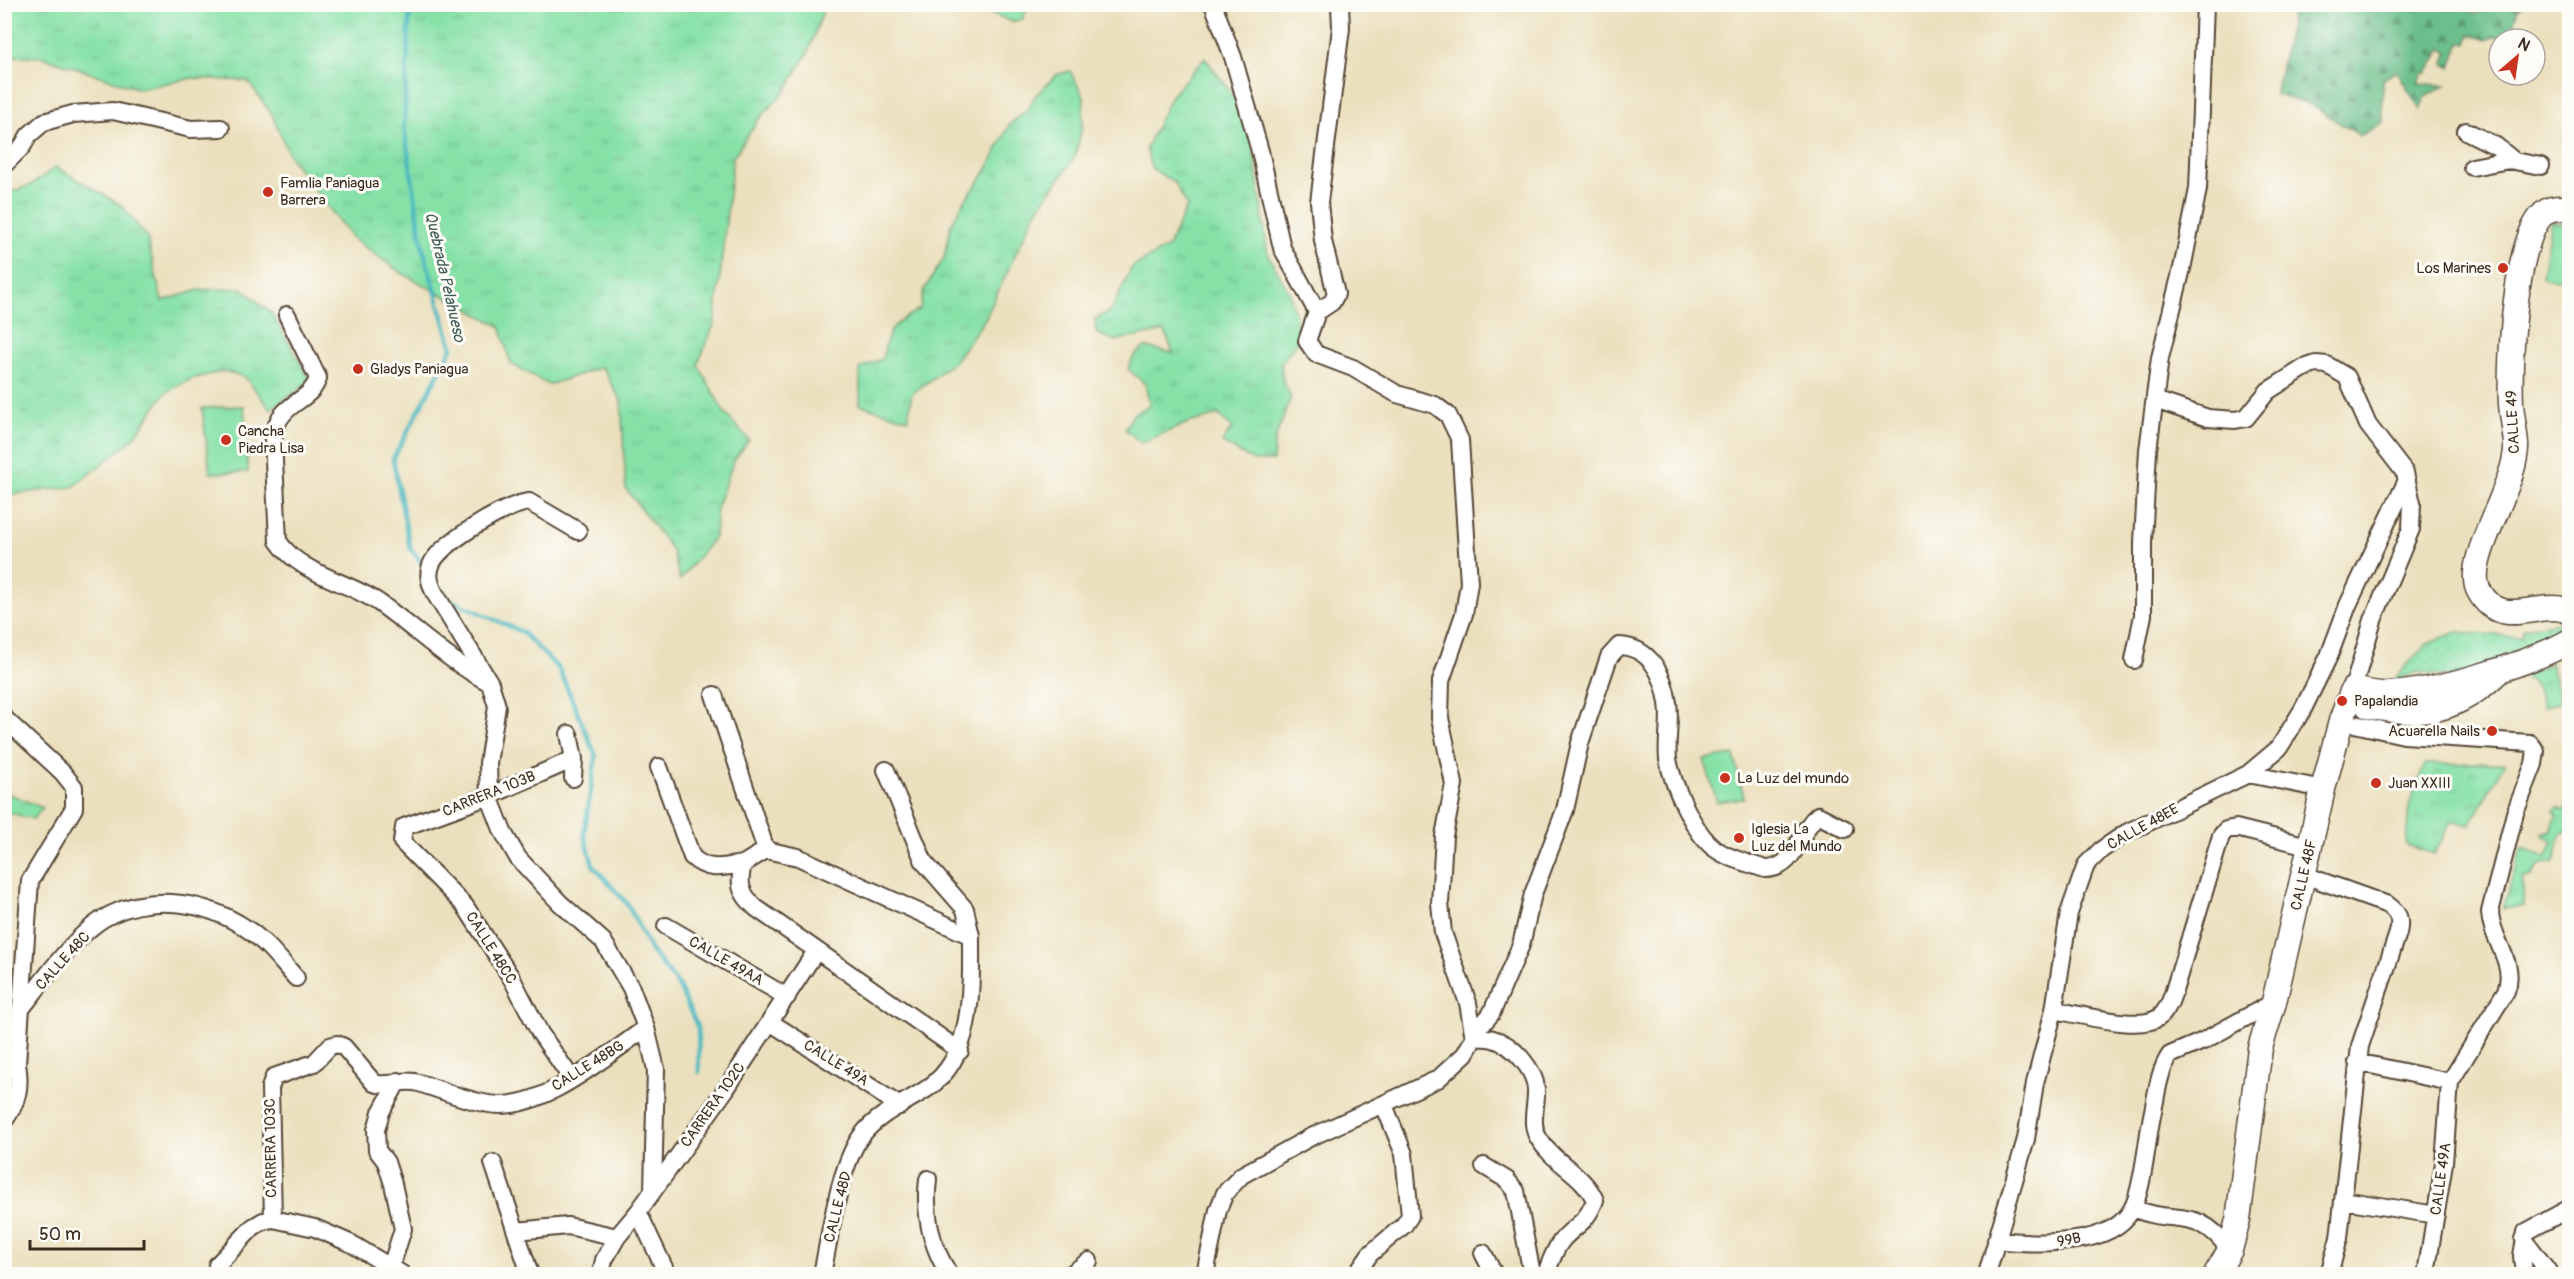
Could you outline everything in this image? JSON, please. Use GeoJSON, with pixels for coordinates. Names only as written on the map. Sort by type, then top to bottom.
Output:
{"type":"FeatureCollection","features":[{"type":"Feature","properties":{"kind":"street"},"geometry":{"type":"LineString","coordinates":[[1213,4],[1233,57],[1260,151],[1282,248],[1317,312]]}},
{"type":"Feature","properties":{"kind":"street"},"geometry":{"type":"LineString","coordinates":[[1340,4],[1341,28],[1319,202],[1323,241],[1334,276],[1336,294],[1332,302],[1317,312],[1308,341],[1316,354],[1353,368],[1397,394],[1435,405],[1448,415],[1460,440],[1469,583],[1464,614],[1441,681],[1440,718],[1454,784],[1443,836],[1440,903],[1443,933],[1474,1032]]}},
{"type":"Feature","properties":{"kind":"street"},"geometry":{"type":"LineString","coordinates":[[2134,660],[2143,615],[2146,484],[2160,358],[2184,264],[2198,189],[2205,4]]}},
{"type":"Feature","properties":{"kind":"street"},"geometry":{"type":"LineString","coordinates":[[4,165],[22,147],[29,135],[44,122],[73,114],[113,111],[191,129],[221,128]]}},
{"type":"Feature","properties":{"kind":"street"},"geometry":{"type":"LineString","coordinates":[[2466,131],[2496,146],[2513,160]]}},
{"type":"Feature","properties":{"kind":"street"},"geometry":{"type":"LineString","coordinates":[[2472,167],[2513,160],[2541,166]]}},
{"type":"Feature","properties":{"kind":"street","name":"CALLE 49"},"geometry":{"type":"LineString","coordinates":[[2570,208],[2558,207],[2545,212],[2534,229],[2523,258],[2514,314],[2511,365],[2515,462],[2479,556],[2475,576],[2476,586],[2485,600],[2500,609],[2518,614],[2560,608],[2570,612]]}},
{"type":"Feature","properties":{"kind":"street"},"geometry":{"type":"LineString","coordinates":[[287,315],[318,378],[310,393],[284,412],[273,440],[278,541],[286,553],[308,568],[361,592],[456,663],[490,683]]}},
{"type":"Feature","properties":{"kind":"street"},"geometry":{"type":"LineString","coordinates":[[2155,400],[2208,418],[2246,418],[2268,391],[2281,381],[2304,368],[2316,364],[2327,365],[2347,377],[2368,425],[2399,463],[2407,480]]}},
{"type":"Feature","properties":{"kind":"street","name":"CALLE 48F"},"geometry":{"type":"LineString","coordinates":[[2216,1275],[2230,1250],[2240,1209],[2260,1048],[2274,1002],[2312,847],[2323,789],[2373,620],[2411,529],[2412,503],[2407,480]]}},
{"type":"Feature","properties":{"kind":"street","name":"CALLE 48EE"},"geometry":{"type":"LineString","coordinates":[[1987,1275],[2015,1181],[2035,1083],[2054,1011],[2069,913],[2086,866],[2101,849],[2126,832],[2248,774],[2279,748],[2303,709],[2348,605],[2407,480]]}},
{"type":"Feature","properties":{"kind":"street"},"geometry":{"type":"LineString","coordinates":[[578,531],[529,502],[520,503],[507,508],[452,543],[434,560],[428,578],[434,592],[490,683],[497,706],[488,763],[489,796],[503,832],[518,858],[560,903],[603,941],[615,956],[646,1028],[656,1070],[653,1191]]}},
{"type":"Feature","properties":{"kind":"street"},"geometry":{"type":"LineString","coordinates":[[2347,704],[2381,709],[2441,708],[2471,696],[2501,670],[2570,641]]}},
{"type":"Feature","properties":{"kind":"street"},"geometry":{"type":"LineString","coordinates":[[1205,1275],[1218,1210],[1226,1193],[1242,1176],[1309,1138],[1438,1079],[1465,1054],[1474,1032],[1491,1014],[1521,945],[1533,894],[1564,810],[1580,743],[1609,657],[1619,646],[1638,649],[1650,658],[1658,672],[1668,703],[1668,757],[1673,780],[1702,836],[1714,848],[1765,869],[1773,869],[1783,866],[1793,854],[1809,822],[1818,815],[1845,829]]}},
{"type":"Feature","properties":{"kind":"street"},"geometry":{"type":"LineString","coordinates":[[714,695],[766,850]]}},
{"type":"Feature","properties":{"kind":"street"},"geometry":{"type":"LineString","coordinates":[[2347,704],[2404,735],[2530,743],[2536,751],[2534,764],[2515,813],[2490,912],[2490,926],[2509,968],[2510,980],[2506,992],[2450,1082],[2357,1062]]}},
{"type":"Feature","properties":{"kind":"street"},"geometry":{"type":"LineString","coordinates":[[4,718],[63,773],[74,787],[74,808],[30,881],[17,1064],[20,1082],[15,1104],[4,1121]]}},
{"type":"Feature","properties":{"kind":"street"},"geometry":{"type":"LineString","coordinates":[[569,734],[574,759],[573,778]]}},
{"type":"Feature","properties":{"kind":"street","name":"CARRERA 103B"},"geometry":{"type":"LineString","coordinates":[[404,827],[489,796],[574,759]]}},
{"type":"Feature","properties":{"kind":"street"},"geometry":{"type":"LineString","coordinates":[[659,767],[692,857],[700,865],[712,869],[743,864],[766,850],[798,857],[971,936]]}},
{"type":"Feature","properties":{"kind":"street"},"geometry":{"type":"LineString","coordinates":[[743,864],[740,887],[743,897],[960,1051],[969,999],[971,936],[965,909],[924,862],[886,770]]}},
{"type":"Feature","properties":{"kind":"street"},"geometry":{"type":"LineString","coordinates":[[2248,774],[2323,789]]}},
{"type":"Feature","properties":{"kind":"street","name":"CALLE 48CC"},"geometry":{"type":"LineString","coordinates":[[404,827],[402,842],[465,906],[512,980],[540,1034],[572,1079]]}},
{"type":"Feature","properties":{"kind":"street"},"geometry":{"type":"LineString","coordinates":[[2054,1011],[2130,1023],[2145,1023],[2159,1017],[2173,994],[2221,836],[2226,830],[2236,828],[2312,847]]}},
{"type":"Feature","properties":{"kind":"street"},"geometry":{"type":"LineString","coordinates":[[2304,875],[2388,905],[2398,913],[2400,919],[2398,933],[2364,1032],[2357,1062],[2343,1200],[2338,1238],[2329,1275]]}},
{"type":"Feature","properties":{"kind":"street","name":"CALLE 48C"},"geometry":{"type":"LineString","coordinates":[[20,1010],[87,932],[111,914],[140,905],[165,902],[210,910],[244,926],[269,946],[296,978]]}},
{"type":"Feature","properties":{"kind":"street","name":"CALLE 49AA"},"geometry":{"type":"LineString","coordinates":[[666,926],[786,997]]}},
{"type":"Feature","properties":{"kind":"street","name":"CARRERA 102C"},"geometry":{"type":"LineString","coordinates":[[601,1275],[604,1260],[617,1237],[653,1191],[770,1022],[816,951]]}},
{"type":"Feature","properties":{"kind":"street"},"geometry":{"type":"LineString","coordinates":[[2230,1250],[2218,1234],[2205,1224],[2133,1208],[2160,1075],[2170,1055],[2203,1041],[2274,1002]]}},
{"type":"Feature","properties":{"kind":"street","name":"CALLE 49A"},"geometry":{"type":"LineString","coordinates":[[770,1022],[900,1106]]}},
{"type":"Feature","properties":{"kind":"street","name":"CALLE 48BG"},"geometry":{"type":"LineString","coordinates":[[274,1077],[314,1063],[330,1046],[337,1044],[344,1047],[374,1083],[381,1085],[398,1081],[417,1082],[454,1096],[491,1105],[520,1104],[572,1079],[646,1028]]}},
{"type":"Feature","properties":{"kind":"street"},"geometry":{"type":"LineString","coordinates":[[1474,1032],[1494,1039],[1515,1051],[1535,1078],[1534,1124],[1537,1137],[1545,1148],[1588,1185],[1594,1200],[1581,1226],[1563,1239],[1554,1253],[1546,1275]]}},
{"type":"Feature","properties":{"kind":"street","name":"CALLE 48D"},"geometry":{"type":"LineString","coordinates":[[822,1275],[834,1209],[848,1165],[861,1136],[883,1114],[932,1085],[960,1051]]}},
{"type":"Feature","properties":{"kind":"street","name":"CARRERA 103C"},"geometry":{"type":"LineString","coordinates":[[273,1219],[270,1088],[274,1077]]}},
{"type":"Feature","properties":{"kind":"street"},"geometry":{"type":"LineString","coordinates":[[217,1265],[253,1227],[263,1221],[273,1219],[315,1228],[352,1244],[393,1273],[403,1229],[386,1162],[377,1150],[376,1130],[381,1113],[398,1081]]}},
{"type":"Feature","properties":{"kind":"street","name":"CALLE 49A"},"geometry":{"type":"LineString","coordinates":[[2426,1275],[2444,1163],[2450,1082]]}},
{"type":"Feature","properties":{"kind":"street"},"geometry":{"type":"LineString","coordinates":[[1356,1275],[1370,1254],[1404,1225],[1410,1216],[1404,1154],[1384,1105]]}},
{"type":"Feature","properties":{"kind":"street"},"geometry":{"type":"LineString","coordinates":[[493,1163],[530,1275]]}},
{"type":"Feature","properties":{"kind":"street"},"geometry":{"type":"LineString","coordinates":[[1484,1166],[1507,1180],[1516,1191],[1532,1275]]}},
{"type":"Feature","properties":{"kind":"street"},"geometry":{"type":"LineString","coordinates":[[928,1179],[926,1198],[928,1226],[937,1256],[949,1275]]}},
{"type":"Feature","properties":{"kind":"street"},"geometry":{"type":"LineString","coordinates":[[2343,1200],[2436,1215]]}},
{"type":"Feature","properties":{"kind":"street","name":"99B"},"geometry":{"type":"LineString","coordinates":[[1996,1240],[2053,1244],[2094,1235],[2121,1222],[2133,1208]]}},
{"type":"Feature","properties":{"kind":"street"},"geometry":{"type":"LineString","coordinates":[[2524,1275],[2524,1239],[2529,1228],[2554,1218],[2570,1208]]}},
{"type":"Feature","properties":{"kind":"street"},"geometry":{"type":"LineString","coordinates":[[638,1212],[667,1275]]}},
{"type":"Feature","properties":{"kind":"street"},"geometry":{"type":"LineString","coordinates":[[516,1231],[568,1226],[617,1237]]}},
{"type":"Feature","properties":{"kind":"street"},"geometry":{"type":"LineString","coordinates":[[2524,1239],[2550,1275]]}},
{"type":"Feature","properties":{"kind":"street"},"geometry":{"type":"LineString","coordinates":[[1483,1253],[1494,1275]]}},
{"type":"Feature","properties":{"kind":"street"},"geometry":{"type":"LineString","coordinates":[[1071,1275],[1089,1261]]}},
{"type":"Feature","properties":{"kind":"green space"},"geometry":{"type":"Polygon","coordinates":[[[5,4],[825,5],[808,53],[786,90],[758,120],[733,157],[715,322],[698,364],[724,412],[749,440],[734,460],[717,506],[715,536],[680,580],[672,550],[626,489],[621,401],[602,367],[549,385],[511,364],[500,326],[400,272],[352,238],[291,159],[272,115],[248,81],[192,78],[139,89],[43,57],[5,56],[5,4]]]}},
{"type":"Feature","properties":{"kind":"green space"},"geometry":{"type":"Polygon","coordinates":[[[2310,4],[2461,5],[2475,14],[2484,5],[2526,5],[2518,9],[2513,27],[2487,27],[2487,40],[2470,34],[2467,44],[2460,42],[2451,68],[2444,64],[2449,52],[2442,48],[2427,73],[2423,73],[2418,84],[2446,85],[2425,97],[2420,110],[2397,71],[2382,80],[2383,123],[2360,136],[2308,103],[2275,95],[2293,9],[2310,4]]]}},
{"type":"Feature","properties":{"kind":"green space"},"geometry":{"type":"Polygon","coordinates":[[[970,5],[1028,5],[1023,19],[1012,22],[970,5]]]}},
{"type":"Feature","properties":{"kind":"green space"},"geometry":{"type":"Polygon","coordinates":[[[1205,58],[1241,105],[1251,133],[1268,254],[1290,294],[1300,337],[1281,364],[1283,382],[1291,397],[1275,439],[1273,461],[1254,461],[1222,443],[1232,428],[1219,415],[1188,423],[1141,443],[1125,429],[1134,413],[1150,406],[1145,384],[1128,369],[1134,356],[1144,347],[1173,353],[1165,331],[1115,341],[1096,333],[1095,319],[1111,311],[1132,267],[1168,247],[1187,206],[1175,183],[1151,168],[1146,148],[1171,96],[1205,58]]]}},
{"type":"Feature","properties":{"kind":"green space"},"geometry":{"type":"Polygon","coordinates":[[[1070,71],[1084,97],[1082,127],[1075,157],[1035,213],[985,319],[955,361],[912,394],[908,419],[860,405],[860,368],[882,359],[893,328],[920,309],[924,290],[944,258],[951,224],[964,201],[986,172],[1010,124],[1028,109],[1035,96],[1056,75],[1070,71]]]}},
{"type":"Feature","properties":{"kind":"green space"},"geometry":{"type":"Polygon","coordinates":[[[56,167],[121,205],[147,237],[162,301],[199,290],[242,288],[272,314],[311,381],[270,409],[245,377],[224,371],[191,379],[165,393],[133,439],[73,487],[5,495],[4,194],[31,185],[56,167]]]}},
{"type":"Feature","properties":{"kind":"green space"},"geometry":{"type":"Polygon","coordinates":[[[2551,221],[2569,225],[2569,282],[2542,277],[2551,221]]]}},
{"type":"Feature","properties":{"kind":"green space","name":"Cancha Piedra Lisa"},"geometry":{"type":"Polygon","coordinates":[[[244,406],[248,472],[210,473],[202,408],[244,406]]]}},
{"type":"Feature","properties":{"kind":"green space"},"geometry":{"type":"Polygon","coordinates":[[[2559,622],[2565,624],[2565,633],[2455,678],[2417,672],[2390,683],[2428,643],[2457,632],[2521,637],[2524,628],[2559,622]]]}},
{"type":"Feature","properties":{"kind":"green space"},"geometry":{"type":"Polygon","coordinates":[[[2551,664],[2560,703],[2544,707],[2535,685],[2522,675],[2551,664]]]}},
{"type":"Feature","properties":{"kind":"green space","name":"La Luz del mundo"},"geometry":{"type":"Polygon","coordinates":[[[1734,755],[1744,798],[1717,802],[1704,759],[1734,755]]]}},
{"type":"Feature","properties":{"kind":"green space"},"geometry":{"type":"Polygon","coordinates":[[[2505,763],[2470,825],[2452,821],[2434,854],[2406,845],[2409,805],[2425,764],[2505,763]]]}},
{"type":"Feature","properties":{"kind":"green space"},"geometry":{"type":"Polygon","coordinates":[[[5,790],[7,793],[43,808],[33,819],[5,812],[5,790]]]}},
{"type":"Feature","properties":{"kind":"green space"},"geometry":{"type":"Polygon","coordinates":[[[2568,804],[2569,830],[2560,834],[2554,862],[2540,866],[2531,877],[2523,879],[2523,906],[2503,909],[2522,847],[2546,858],[2553,841],[2543,833],[2552,830],[2553,821],[2558,816],[2554,811],[2557,807],[2564,810],[2568,804]]]}},
{"type":"Feature","properties":{"kind":"waterway","name":"Quebrada Pelahueso"},"geometry":{"type":"LineString","coordinates":[[410,4],[404,126],[423,249],[452,348],[393,459],[410,548],[426,568]]}},
{"type":"Feature","properties":{"kind":"waterway","name":"Quebrada Pelahueso"},"geometry":{"type":"LineString","coordinates":[[442,589],[449,599],[522,632],[559,669],[596,756],[584,834],[593,865],[628,905],[651,951],[678,985],[698,1028],[699,1072]]}},
{"type":"Feature","properties":{"kind":"place","name":"Famlia Paniagua Barrera"},"geometry":{"type":"Point","coordinates":[268,192]}},
{"type":"Feature","properties":{"kind":"place","name":"Los Marines"},"geometry":{"type":"Point","coordinates":[2503,268]}},
{"type":"Feature","properties":{"kind":"place","name":"Gladys Paniagua"},"geometry":{"type":"Point","coordinates":[358,369]}},
{"type":"Feature","properties":{"kind":"place","name":"Cancha Piedra Lisa"},"geometry":{"type":"Point","coordinates":[226,440]}},
{"type":"Feature","properties":{"kind":"place","name":"Papalandia"},"geometry":{"type":"Point","coordinates":[2342,701]}},
{"type":"Feature","properties":{"kind":"place","name":"Acuarella Nails"},"geometry":{"type":"Point","coordinates":[2492,731]}},
{"type":"Feature","properties":{"kind":"place","name":"La Luz del mundo"},"geometry":{"type":"Point","coordinates":[1725,778]}},
{"type":"Feature","properties":{"kind":"place","name":"Juan XXIII"},"geometry":{"type":"Point","coordinates":[2376,783]}},
{"type":"Feature","properties":{"kind":"place","name":"Iglesia La Luz del Mundo"},"geometry":{"type":"Point","coordinates":[1739,838]}}]}
